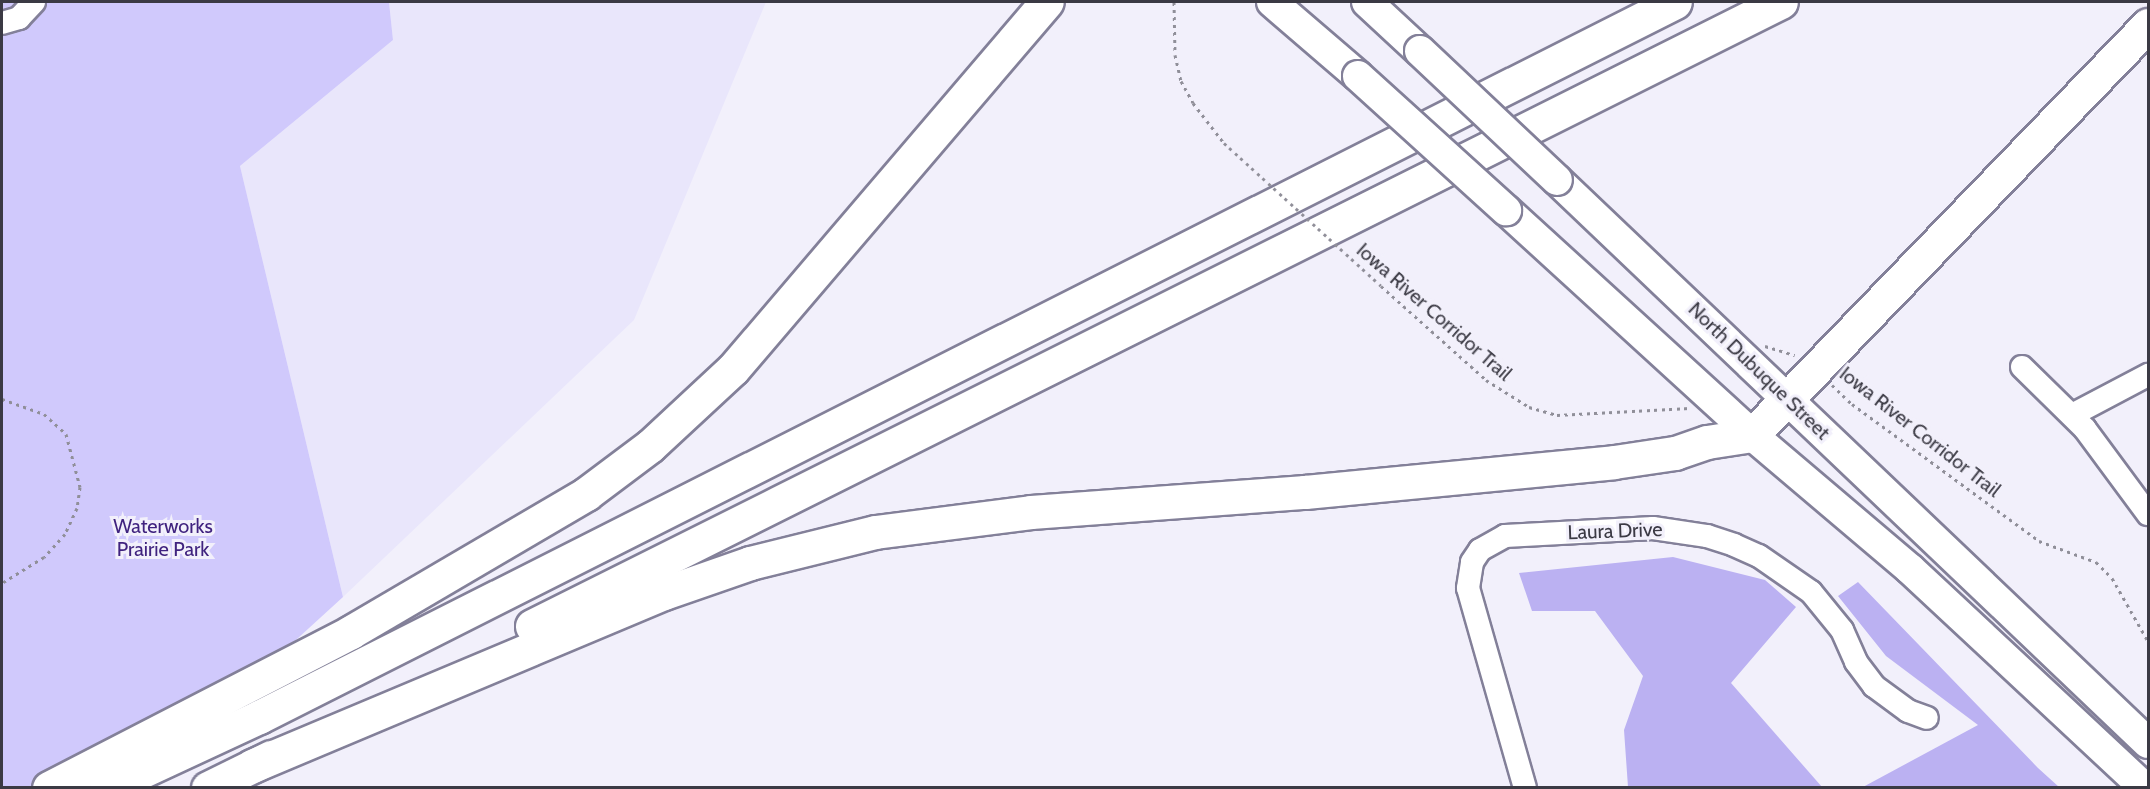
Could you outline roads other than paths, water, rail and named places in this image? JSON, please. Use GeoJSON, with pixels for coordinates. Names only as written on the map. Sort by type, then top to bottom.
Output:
{"type":"FeatureCollection","features":[{"type":"Feature","properties":{"kind":"highway"},"geometry":{"type":"LineString","coordinates":[[49,788],[351,632],[586,494],[650,446],[734,369],[1047,2]]}},
{"type":"Feature","properties":{"kind":"highway"},"geometry":{"type":"LineString","coordinates":[[106,788],[259,717],[1675,2]]}},
{"type":"Feature","properties":{"kind":"highway"},"geometry":{"type":"LineString","coordinates":[[208,788],[1781,2]]}},
{"type":"Feature","properties":{"kind":"highway"},"geometry":{"type":"LineString","coordinates":[[252,766],[664,593],[750,563],[875,532],[1031,512],[1305,492],[1614,462],[1676,453],[1707,442],[1752,435],[1787,396],[1817,371],[2148,25]]}},
{"type":"Feature","properties":{"kind":"main road"},"geometry":{"type":"LineString","coordinates":[[1272,2],[1358,76],[1713,396],[1752,435],[1910,569],[2145,788]]}},
{"type":"Feature","properties":{"kind":"main road","name":"North Dubuque Street"},"geometry":{"type":"LineString","coordinates":[[1367,2],[1787,396],[2148,743]]}},
{"type":"Feature","properties":{"kind":"street"},"geometry":{"type":"LineString","coordinates":[[2,23],[19,18],[34,2]]}},
{"type":"Feature","properties":{"kind":"street"},"geometry":{"type":"LineString","coordinates":[[2022,367],[2072,415],[2148,514]]}},
{"type":"Feature","properties":{"kind":"street"},"geometry":{"type":"LineString","coordinates":[[2072,415],[2148,375]]}},
{"type":"Feature","properties":{"kind":"street","name":"Laura Drive"},"geometry":{"type":"LineString","coordinates":[[1525,788],[1468,588],[1472,561],[1480,550],[1505,536],[1653,528],[1697,534],[1734,545],[1759,556],[1811,592],[1842,630],[1856,662],[1874,686],[1898,705],[1927,718]]}},
{"type":"Feature","properties":{"kind":"park label","name":"Waterworks Prairie Park"},"geometry":{"type":"Point","coordinates":[163,538]}}]}
